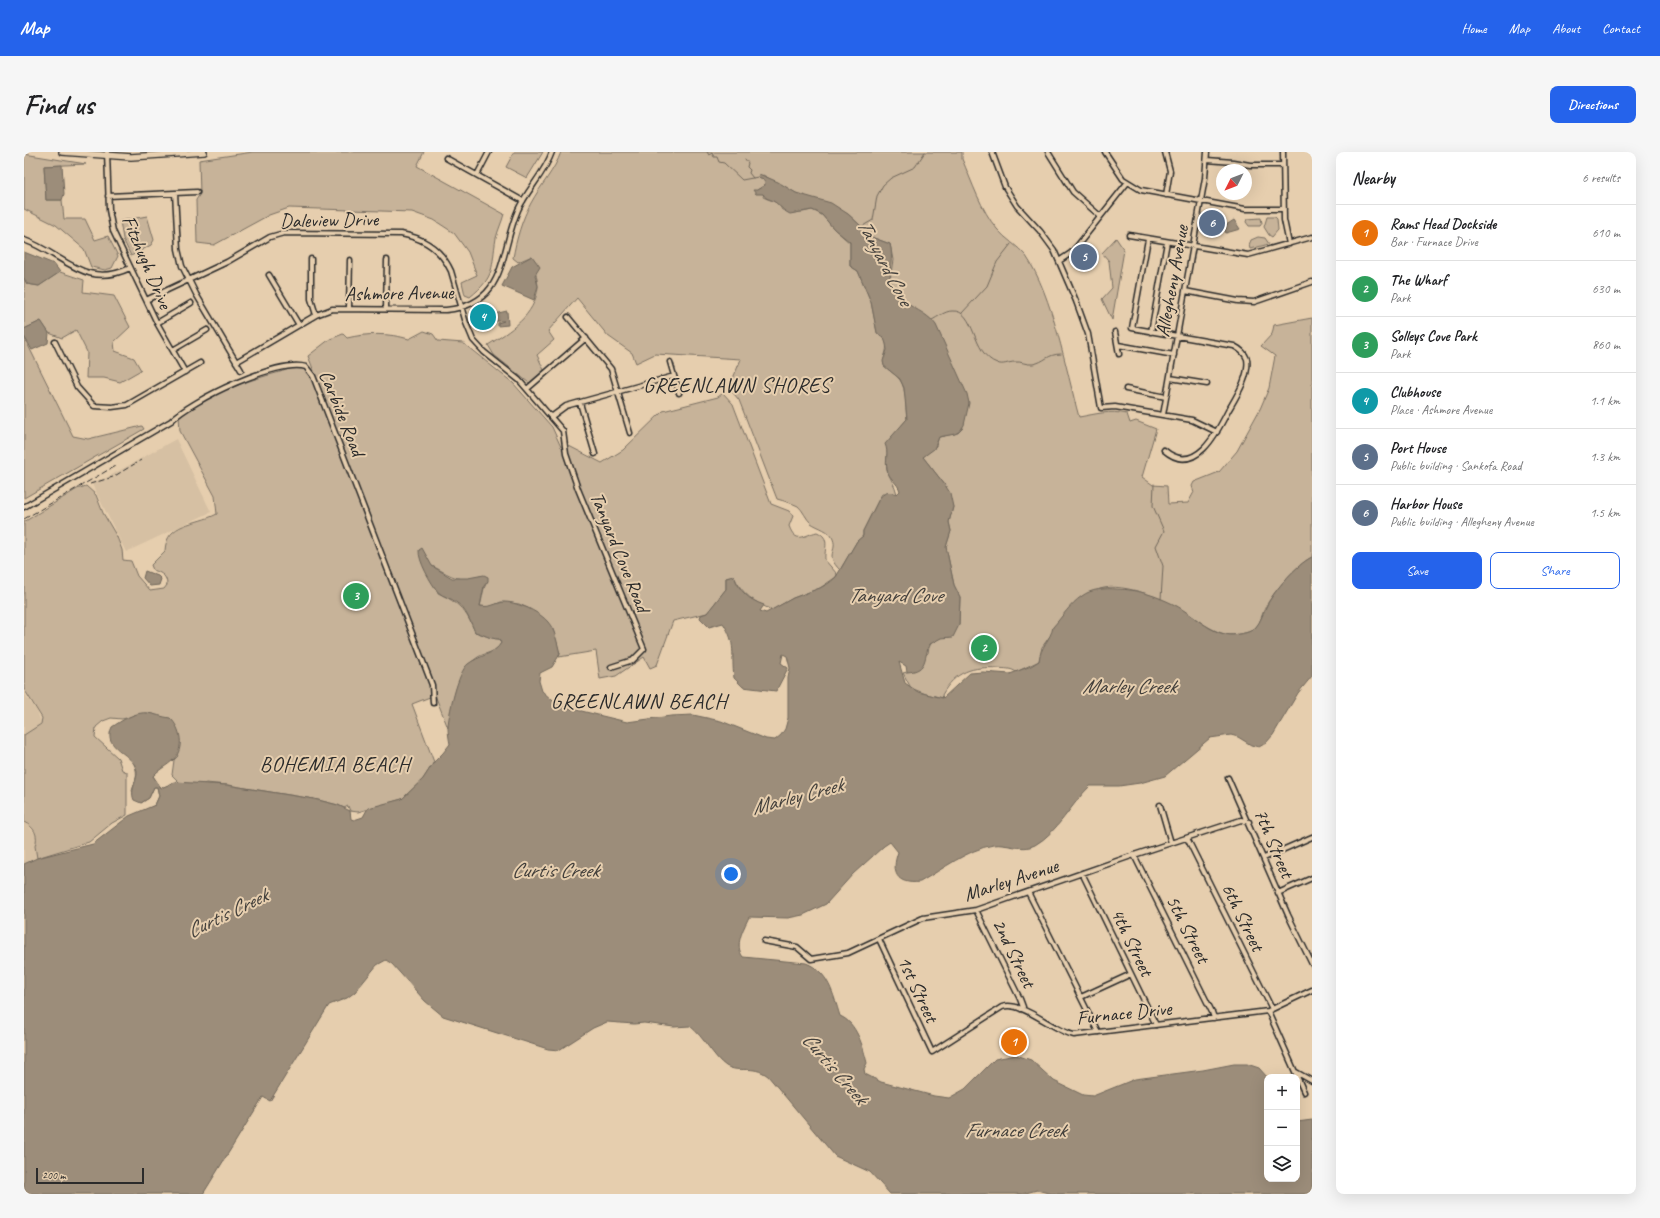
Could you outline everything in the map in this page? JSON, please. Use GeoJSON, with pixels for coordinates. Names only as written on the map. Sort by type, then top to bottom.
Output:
{"type":"FeatureCollection","features":[{"type":"Feature","properties":{"kind":"main road"},"geometry":{"type":"LineString","coordinates":[[62,152],[156,156],[204,152]]}},
{"type":"Feature","properties":{"kind":"street"},"geometry":{"type":"LineString","coordinates":[[477,175],[489,152]]}},
{"type":"Feature","properties":{"kind":"street","name":"Ashmore Avenue"},"geometry":{"type":"LineString","coordinates":[[236,362],[316,315],[332,309],[446,310],[462,308],[483,296],[497,279],[514,220],[523,201],[548,162],[552,152]]}},
{"type":"Feature","properties":{"kind":"street"},"geometry":{"type":"LineString","coordinates":[[992,152],[1005,187],[1017,206],[1044,235],[1059,262],[1084,321],[1101,408],[1114,407],[1195,421],[1217,432]]}},
{"type":"Feature","properties":{"kind":"street"},"geometry":{"type":"LineString","coordinates":[[1048,152],[1073,192],[1100,216]]}},
{"type":"Feature","properties":{"kind":"street"},"geometry":{"type":"LineString","coordinates":[[1105,152],[1119,175],[1127,183],[1141,190],[1249,210],[1284,209]]}},
{"type":"Feature","properties":{"kind":"street"},"geometry":{"type":"LineString","coordinates":[[1165,152],[1170,171],[1166,195]]}},
{"type":"Feature","properties":{"kind":"street","name":"Allegheny Avenue"},"geometry":{"type":"LineString","coordinates":[[1163,415],[1201,201],[1207,152]]}},
{"type":"Feature","properties":{"kind":"street"},"geometry":{"type":"LineString","coordinates":[[1283,152],[1284,228],[1289,244]]}},
{"type":"Feature","properties":{"kind":"street","name":"Fitzhugh Drive"},"geometry":{"type":"LineString","coordinates":[[107,154],[109,210],[113,231],[157,323],[185,372]]}},
{"type":"Feature","properties":{"kind":"street"},"geometry":{"type":"LineString","coordinates":[[446,158],[523,201]]}},
{"type":"Feature","properties":{"kind":"street"},"geometry":{"type":"LineString","coordinates":[[1207,160],[1250,165],[1283,165]]}},
{"type":"Feature","properties":{"kind":"street"},"geometry":{"type":"LineString","coordinates":[[1059,262],[1071,253],[1127,183]]}},
{"type":"Feature","properties":{"kind":"street"},"geometry":{"type":"LineString","coordinates":[[108,196],[197,192]]}},
{"type":"Feature","properties":{"kind":"street"},"geometry":{"type":"LineString","coordinates":[[175,193],[179,258],[189,280],[241,370]]}},
{"type":"Feature","properties":{"kind":"street","name":"Daleview Drive"},"geometry":{"type":"LineString","coordinates":[[146,300],[227,262],[270,237],[284,233],[409,235],[428,243],[441,255],[451,271],[469,332],[478,346],[514,376],[561,428]]}},
{"type":"Feature","properties":{"kind":"street"},"geometry":{"type":"LineString","coordinates":[[1128,235],[1248,255],[1312,236]]}},
{"type":"Feature","properties":{"kind":"street"},"geometry":{"type":"LineString","coordinates":[[1148,239],[1132,328],[1234,346],[1240,349],[1246,356],[1247,366],[1242,383],[1217,432],[1206,448],[1191,456],[1177,457],[1164,450]]}},
{"type":"Feature","properties":{"kind":"street"},"geometry":{"type":"LineString","coordinates":[[24,240],[43,248],[69,266],[82,272],[113,274],[130,268]]}},
{"type":"Feature","properties":{"kind":"street"},"geometry":{"type":"LineString","coordinates":[[1151,332],[1167,242]]}},
{"type":"Feature","properties":{"kind":"street"},"geometry":{"type":"LineString","coordinates":[[312,259],[311,299],[316,315]]}},
{"type":"Feature","properties":{"kind":"street"},"geometry":{"type":"LineString","coordinates":[[349,308],[350,260]]}},
{"type":"Feature","properties":{"kind":"street"},"geometry":{"type":"LineString","coordinates":[[386,309],[387,260]]}},
{"type":"Feature","properties":{"kind":"street"},"geometry":{"type":"LineString","coordinates":[[269,275],[299,325]]}},
{"type":"Feature","properties":{"kind":"street"},"geometry":{"type":"LineString","coordinates":[[1185,291],[1238,301],[1254,302],[1312,282]]}},
{"type":"Feature","properties":{"kind":"street"},"geometry":{"type":"LineString","coordinates":[[157,323],[191,303]]}},
{"type":"Feature","properties":{"kind":"street"},"geometry":{"type":"LineString","coordinates":[[568,317],[607,363],[613,375],[630,433]]}},
{"type":"Feature","properties":{"kind":"street"},"geometry":{"type":"LineString","coordinates":[[173,350],[207,330]]}},
{"type":"Feature","properties":{"kind":"street"},"geometry":{"type":"LineString","coordinates":[[1115,332],[1120,354]]}},
{"type":"Feature","properties":{"kind":"street"},"geometry":{"type":"LineString","coordinates":[[527,389],[586,338]]}},
{"type":"Feature","properties":{"kind":"street"},"geometry":{"type":"LineString","coordinates":[[55,342],[77,387],[94,406],[112,407],[127,405],[200,363]]}},
{"type":"Feature","properties":{"kind":"street"},"geometry":{"type":"LineString","coordinates":[[1118,345],[1174,355]]}},
{"type":"Feature","properties":{"kind":"street"},"geometry":{"type":"LineString","coordinates":[[670,362],[679,393]]}},
{"type":"Feature","properties":{"kind":"street","name":"Carbide Road"},"geometry":{"type":"LineString","coordinates":[[24,507],[171,421],[192,405],[225,388],[252,376],[294,365],[306,367],[314,376],[432,685],[433,703]]}},
{"type":"Feature","properties":{"kind":"street"},"geometry":{"type":"LineString","coordinates":[[551,417],[566,406],[674,376]]}},
{"type":"Feature","properties":{"kind":"street"},"geometry":{"type":"LineString","coordinates":[[1170,378],[1207,384]]}},
{"type":"Feature","properties":{"kind":"street"},"geometry":{"type":"LineString","coordinates":[[1126,389],[1166,397]]}},
{"type":"Feature","properties":{"kind":"street"},"geometry":{"type":"LineString","coordinates":[[580,403],[595,454]]}},
{"type":"Feature","properties":{"kind":"street","name":"Tanyard Cove Road"},"geometry":{"type":"LineString","coordinates":[[561,428],[564,434],[566,454],[578,489],[610,563],[622,600],[644,649],[633,660],[611,667]]}},
{"type":"Feature","properties":{"kind":"street","name":"7th Street"},"geometry":{"type":"LineString","coordinates":[[1228,778],[1249,822],[1278,893],[1311,961]]}},
{"type":"Feature","properties":{"kind":"street"},"geometry":{"type":"LineString","coordinates":[[1160,805],[1172,843]]}},
{"type":"Feature","properties":{"kind":"street","name":"Marley Avenue"},"geometry":{"type":"LineString","coordinates":[[764,941],[797,947],[811,959],[848,953],[924,918],[976,910],[1134,855],[1242,820],[1249,822]]}},
{"type":"Feature","properties":{"kind":"street"},"geometry":{"type":"LineString","coordinates":[[1264,858],[1312,837]]}},
{"type":"Feature","properties":{"kind":"street","name":"6th Street"},"geometry":{"type":"LineString","coordinates":[[1187,838],[1270,1010],[1304,1092]]}},
{"type":"Feature","properties":{"kind":"street","name":"5th Street"},"geometry":{"type":"LineString","coordinates":[[1134,855],[1214,1018]]}},
{"type":"Feature","properties":{"kind":"street","name":"4th Street"},"geometry":{"type":"LineString","coordinates":[[1082,873],[1156,1025]]}},
{"type":"Feature","properties":{"kind":"street"},"geometry":{"type":"LineString","coordinates":[[1278,893],[1312,878]]}},
{"type":"Feature","properties":{"kind":"street"},"geometry":{"type":"LineString","coordinates":[[1028,892],[1098,1032]]}},
{"type":"Feature","properties":{"kind":"street","name":"2nd Street"},"geometry":{"type":"LineString","coordinates":[[976,910],[1020,999],[1023,1006],[1021,1009]]}},
{"type":"Feature","properties":{"kind":"street","name":"1st Street"},"geometry":{"type":"LineString","coordinates":[[878,939],[930,1052]]}},
{"type":"Feature","properties":{"kind":"street"},"geometry":{"type":"LineString","coordinates":[[1081,997],[1131,974]]}},
{"type":"Feature","properties":{"kind":"street","name":"Furnace Drive"},"geometry":{"type":"LineString","coordinates":[[930,1052],[933,1052],[1002,1007],[1010,1005],[1070,1034],[1098,1032],[1270,1010],[1312,990]]}},
{"type":"Feature","properties":{"kind":"street"},"geometry":{"type":"LineString","coordinates":[[1295,1072],[1312,1080]]}},
{"type":"Feature","properties":{"kind":"shaded area"},"geometry":{"type":"Polygon","coordinates":[[[253,152],[424,152],[417,166],[504,214],[496,238],[491,271],[488,277],[478,290],[470,297],[465,295],[462,282],[477,275],[468,252],[454,233],[434,220],[412,212],[289,208],[269,215],[214,245],[197,243],[196,200],[200,194],[199,160],[253,152]]]}},
{"type":"Feature","properties":{"kind":"shaded area"},"geometry":{"type":"Polygon","coordinates":[[[514,152],[543,152],[527,178],[506,167],[514,152]]]}},
{"type":"Feature","properties":{"kind":"shaded area"},"geometry":{"type":"Polygon","coordinates":[[[561,152],[962,152],[962,159],[977,196],[986,213],[1000,233],[1026,256],[1044,291],[1058,334],[1079,417],[1114,412],[1127,414],[1130,423],[1136,421],[1156,429],[1142,477],[1153,485],[1167,486],[1168,504],[1188,503],[1194,492],[1192,486],[1194,482],[1219,472],[1237,451],[1260,409],[1269,388],[1275,356],[1261,346],[1272,334],[1274,325],[1312,318],[1312,557],[1306,560],[1280,586],[1266,606],[1258,625],[1248,632],[1233,635],[1226,634],[1208,627],[1183,610],[1148,594],[1134,590],[1110,587],[1096,591],[1076,606],[1053,627],[1053,632],[1042,647],[1039,661],[1016,672],[1008,669],[973,669],[959,675],[953,680],[942,695],[943,698],[926,694],[911,688],[903,673],[907,672],[928,653],[932,642],[938,639],[950,637],[959,625],[960,597],[954,585],[946,547],[951,531],[949,522],[953,507],[945,485],[923,457],[936,446],[939,437],[958,433],[963,428],[932,320],[908,306],[895,290],[890,280],[893,260],[890,244],[874,238],[848,214],[796,193],[763,175],[758,178],[764,180],[765,185],[757,190],[758,193],[764,194],[763,197],[776,203],[782,210],[803,212],[812,210],[822,215],[834,229],[850,243],[850,266],[858,271],[871,302],[877,332],[886,342],[887,346],[883,363],[898,378],[904,389],[907,419],[886,444],[887,469],[897,494],[882,494],[863,531],[863,536],[857,541],[840,570],[835,565],[832,557],[834,543],[829,533],[811,523],[798,506],[777,499],[739,400],[729,388],[741,359],[655,354],[636,363],[632,353],[608,336],[577,298],[548,331],[554,340],[537,355],[544,370],[529,383],[494,355],[488,345],[520,322],[527,314],[536,297],[538,284],[532,256],[518,262],[513,258],[520,230],[528,209],[555,165],[561,152]]]}},
{"type":"Feature","properties":{"kind":"shaded area"},"geometry":{"type":"Polygon","coordinates":[[[24,154],[86,164],[44,166],[46,200],[62,200],[64,219],[85,219],[95,240],[108,236],[118,256],[112,268],[105,270],[91,267],[84,249],[56,225],[24,209],[24,154]]]}},
{"type":"Feature","properties":{"kind":"shaded area"},"geometry":{"type":"Polygon","coordinates":[[[147,216],[154,240],[151,245],[131,256],[123,239],[120,221],[147,216]]]}},
{"type":"Feature","properties":{"kind":"shaded area"},"geometry":{"type":"Polygon","coordinates":[[[1267,217],[1275,217],[1277,219],[1278,230],[1272,237],[1264,227],[1267,217]]]}},
{"type":"Feature","properties":{"kind":"shaded area"},"geometry":{"type":"Polygon","coordinates":[[[1261,218],[1262,223],[1260,226],[1249,226],[1246,222],[1247,219],[1261,218]]]}},
{"type":"Feature","properties":{"kind":"shaded area"},"geometry":{"type":"Polygon","coordinates":[[[1258,237],[1265,238],[1269,244],[1250,249],[1249,245],[1251,240],[1258,237]]]}},
{"type":"Feature","properties":{"kind":"shaded area"},"geometry":{"type":"Polygon","coordinates":[[[1116,238],[1124,250],[1112,320],[1102,299],[1112,288],[1109,261],[1102,253],[1116,238]]]}},
{"type":"Feature","properties":{"kind":"shaded area"},"geometry":{"type":"Polygon","coordinates":[[[60,272],[84,280],[83,292],[114,296],[130,327],[114,342],[115,351],[134,358],[141,370],[120,382],[104,378],[86,378],[87,352],[76,330],[62,338],[49,333],[41,321],[24,329],[24,278],[27,284],[39,286],[60,272]]]}},
{"type":"Feature","properties":{"kind":"shaded area"},"geometry":{"type":"Polygon","coordinates":[[[424,331],[433,334],[438,341],[463,343],[513,383],[552,427],[561,447],[567,445],[602,463],[623,450],[663,411],[718,397],[723,393],[733,404],[771,504],[789,511],[793,516],[789,526],[794,535],[801,537],[817,532],[824,537],[826,544],[825,560],[837,574],[836,577],[820,588],[793,598],[772,610],[760,604],[745,593],[734,576],[726,578],[726,589],[707,613],[673,621],[657,665],[650,668],[644,657],[616,676],[600,679],[596,651],[559,657],[560,654],[553,629],[528,608],[519,604],[501,602],[490,607],[480,606],[488,581],[480,576],[466,579],[454,577],[432,566],[438,593],[451,600],[461,608],[475,632],[499,639],[501,643],[494,651],[478,657],[470,663],[464,671],[456,689],[448,728],[435,695],[412,704],[434,762],[423,779],[402,799],[358,812],[350,811],[348,806],[344,808],[314,799],[206,783],[144,811],[155,805],[159,796],[157,787],[154,787],[149,798],[141,803],[132,791],[136,774],[134,764],[159,770],[153,776],[161,788],[179,782],[172,775],[174,760],[178,756],[155,716],[147,713],[122,719],[111,718],[103,721],[96,727],[95,737],[118,758],[122,770],[127,772],[127,815],[112,823],[89,842],[37,858],[35,832],[24,822],[24,735],[41,724],[42,718],[24,689],[24,522],[77,489],[86,486],[96,495],[103,513],[117,537],[122,550],[123,560],[131,561],[137,576],[150,591],[164,589],[167,585],[165,577],[153,570],[151,565],[165,551],[167,542],[171,535],[176,529],[217,514],[215,496],[180,431],[179,416],[203,401],[228,389],[291,368],[304,369],[308,372],[314,385],[317,384],[323,398],[324,397],[308,356],[330,339],[343,334],[347,338],[378,334],[409,339],[424,331]]]}},
{"type":"Feature","properties":{"kind":"shaded area"},"geometry":{"type":"Polygon","coordinates":[[[24,337],[73,436],[88,439],[142,426],[144,429],[24,498],[24,337]]]}},
{"type":"Feature","properties":{"kind":"shaded area"},"geometry":{"type":"Polygon","coordinates":[[[176,439],[211,512],[126,552],[91,482],[106,478],[176,439]]]}},
{"type":"Feature","properties":{"kind":"shaded area"},"geometry":{"type":"Polygon","coordinates":[[[24,693],[37,711],[41,722],[34,734],[24,742],[24,693]]]}},
{"type":"Feature","properties":{"kind":"shaded area"},"geometry":{"type":"Polygon","coordinates":[[[24,821],[53,854],[24,868],[24,821]]]}},
{"type":"Feature","properties":{"kind":"water"},"geometry":{"type":"Polygon","coordinates":[[[62,165],[64,194],[62,200],[46,200],[44,166],[62,165]]]}},
{"type":"Feature","properties":{"kind":"water"},"geometry":{"type":"Polygon","coordinates":[[[759,174],[778,182],[796,193],[831,203],[848,214],[874,238],[890,244],[890,279],[895,291],[906,303],[925,314],[936,325],[967,394],[969,403],[964,425],[960,431],[955,434],[939,437],[934,449],[923,457],[950,493],[953,507],[949,522],[951,531],[946,547],[954,585],[960,597],[959,625],[953,637],[941,638],[930,644],[924,662],[919,669],[907,672],[906,666],[899,662],[905,683],[918,692],[943,698],[970,673],[983,672],[1010,674],[1031,666],[1039,661],[1041,651],[1053,627],[1070,607],[1086,594],[1098,590],[1124,589],[1147,594],[1175,605],[1214,630],[1230,635],[1246,633],[1258,625],[1267,605],[1286,578],[1312,557],[1312,676],[1298,693],[1273,735],[1266,743],[1259,747],[1251,745],[1238,737],[1231,735],[1210,738],[1165,776],[1140,783],[1119,786],[1090,786],[1051,833],[1035,845],[1025,848],[998,845],[983,847],[955,860],[920,882],[905,881],[897,876],[895,866],[898,852],[890,842],[853,874],[826,904],[803,915],[788,918],[749,917],[740,937],[740,952],[743,957],[806,963],[814,967],[825,978],[829,985],[840,1016],[851,1024],[858,1036],[867,1063],[864,1069],[865,1074],[881,1082],[934,1096],[949,1098],[965,1089],[995,1059],[1016,1055],[1031,1060],[1054,1081],[1083,1095],[1093,1096],[1135,1079],[1203,1070],[1234,1064],[1247,1064],[1259,1068],[1264,1074],[1264,1182],[1300,1182],[1300,1122],[1312,1120],[1312,1194],[1052,1194],[1037,1190],[1022,1194],[890,1194],[870,1172],[835,1156],[768,1076],[757,1070],[736,1069],[726,1066],[717,1058],[690,1026],[674,1027],[644,1023],[634,1024],[607,1022],[593,1028],[559,1050],[548,1049],[443,1016],[425,1001],[392,964],[386,960],[377,965],[355,992],[347,998],[329,1005],[270,1101],[263,1097],[203,1194],[24,1194],[24,864],[37,858],[93,844],[129,816],[155,805],[159,796],[157,787],[154,787],[149,798],[141,803],[134,800],[133,791],[137,773],[136,768],[130,759],[116,748],[110,739],[112,727],[120,722],[134,715],[151,713],[170,718],[174,722],[179,733],[180,745],[177,755],[173,760],[153,776],[161,788],[175,782],[227,785],[314,799],[338,805],[350,811],[351,819],[354,820],[363,817],[368,808],[402,799],[423,779],[434,762],[450,744],[448,728],[450,714],[457,684],[464,668],[472,661],[495,650],[501,643],[499,639],[475,632],[463,609],[455,601],[438,592],[429,578],[419,555],[419,550],[422,548],[432,566],[452,578],[468,578],[484,575],[488,577],[488,581],[484,586],[480,606],[490,606],[504,602],[513,603],[536,612],[547,621],[554,631],[560,654],[552,667],[540,673],[539,681],[542,691],[552,700],[569,708],[627,722],[671,716],[693,715],[721,721],[766,739],[775,740],[781,735],[785,729],[788,718],[788,678],[790,668],[787,656],[783,654],[781,663],[788,668],[776,691],[743,687],[734,678],[732,643],[723,623],[709,627],[700,618],[701,615],[707,613],[726,589],[726,578],[734,576],[739,586],[749,598],[764,605],[760,611],[766,613],[793,598],[820,588],[836,577],[857,541],[863,536],[863,531],[879,499],[887,493],[897,494],[900,491],[888,472],[887,450],[885,444],[907,419],[904,388],[900,379],[884,366],[883,361],[887,350],[884,338],[877,333],[871,302],[858,271],[850,266],[850,242],[817,212],[812,210],[790,214],[774,201],[766,198],[763,194],[756,194],[753,190],[757,190],[765,185],[764,180],[758,178],[759,174]]]}},
{"type":"Feature","properties":{"kind":"water"},"geometry":{"type":"Polygon","coordinates":[[[1234,220],[1240,229],[1226,233],[1223,227],[1234,220]]]}},
{"type":"Feature","properties":{"kind":"water"},"geometry":{"type":"Polygon","coordinates":[[[24,252],[54,264],[60,272],[39,286],[27,284],[24,278],[24,252]]]}},
{"type":"Feature","properties":{"kind":"water"},"geometry":{"type":"Polygon","coordinates":[[[532,256],[540,267],[535,275],[538,286],[534,300],[502,286],[512,267],[532,256]]]}},
{"type":"Feature","properties":{"kind":"water"},"geometry":{"type":"Polygon","coordinates":[[[507,311],[508,325],[498,326],[498,323],[504,321],[495,321],[494,314],[507,311]]]}},
{"type":"Feature","properties":{"kind":"water"},"geometry":{"type":"Polygon","coordinates":[[[41,321],[49,333],[48,343],[32,350],[24,336],[24,329],[41,321]]]}},
{"type":"Feature","properties":{"kind":"water"},"geometry":{"type":"Polygon","coordinates":[[[145,571],[158,576],[161,579],[159,585],[150,586],[143,578],[145,571]]]}},
{"type":"Feature","properties":{"kind":"waterway"},"geometry":{"type":"LineString","coordinates":[[707,152],[709,155],[712,153],[714,157],[717,157],[719,162],[724,163],[742,180],[758,177]]}},
{"type":"Feature","properties":{"kind":"waterway","name":"Tanyard Cove"},"geometry":{"type":"LineString","coordinates":[[861,227],[873,220],[877,196],[883,185],[891,178],[915,167],[925,152]]}},
{"type":"Feature","properties":{"kind":"waterway"},"geometry":{"type":"LineString","coordinates":[[745,159],[748,163],[747,167],[750,170],[749,173],[753,178]]}},
{"type":"Feature","properties":{"kind":"waterway"},"geometry":{"type":"LineString","coordinates":[[962,313],[987,286],[997,262],[1011,244]]}},
{"type":"Feature","properties":{"kind":"waterway"},"geometry":{"type":"LineString","coordinates":[[932,320],[947,312],[960,312],[966,317],[970,324],[982,351],[989,358],[999,364],[1012,362],[1033,364],[1052,355],[1061,354]]}},
{"type":"Feature","properties":{"kind":"waterway"},"geometry":{"type":"LineString","coordinates":[[1154,484],[1153,506],[1164,531],[1156,546],[1163,566],[1161,599]]}},
{"type":"Feature","properties":{"kind":"railway"},"geometry":{"type":"LineString","coordinates":[[90,484],[113,477],[141,460]]}},
{"type":"Feature","properties":{"kind":"railway"},"geometry":{"type":"LineString","coordinates":[[24,519],[115,466]]}},
{"type":"Feature","properties":{"kind":"place","name":"Harbor House"},"geometry":{"type":"Point","coordinates":[1212,223]}},
{"type":"Feature","properties":{"kind":"place","name":"Port House"},"geometry":{"type":"Point","coordinates":[1084,257]}},
{"type":"Feature","properties":{"kind":"place","name":"Clubhouse"},"geometry":{"type":"Point","coordinates":[483,317]}},
{"type":"Feature","properties":{"kind":"place","name":"Solleys Cove Park"},"geometry":{"type":"Point","coordinates":[356,596]}},
{"type":"Feature","properties":{"kind":"place","name":"The Wharf"},"geometry":{"type":"Point","coordinates":[984,648]}},
{"type":"Feature","properties":{"kind":"place","name":"Rams Head Dockside"},"geometry":{"type":"Point","coordinates":[1014,1042]}},
{"type":"Feature","properties":{"kind":"district","name":"GREENLAWN SHORES"},"geometry":{"type":"Point","coordinates":[737,385]}},
{"type":"Feature","properties":{"kind":"district","name":"GREENLAWN BEACH"},"geometry":{"type":"Point","coordinates":[639,701]}},
{"type":"Feature","properties":{"kind":"district","name":"BOHEMIA BEACH"},"geometry":{"type":"Point","coordinates":[335,764]}},
{"type":"Feature","properties":{"kind":"water label","name":"Marley Creek"},"geometry":{"type":"Point","coordinates":[1129,686]}},
{"type":"Feature","properties":{"kind":"water label","name":"Marley Creek"},"geometry":{"type":"Point","coordinates":[797,796]}},
{"type":"Feature","properties":{"kind":"water label","name":"Curtis Creek"},"geometry":{"type":"Point","coordinates":[555,870]}},
{"type":"Feature","properties":{"kind":"water label","name":"Curtis Creek"},"geometry":{"type":"Point","coordinates":[227,913]}},
{"type":"Feature","properties":{"kind":"water label","name":"Curtis Creek"},"geometry":{"type":"Point","coordinates":[835,1068]}},
{"type":"Feature","properties":{"kind":"water label","name":"Furnace Creek"},"geometry":{"type":"Point","coordinates":[1015,1130]}}]}
